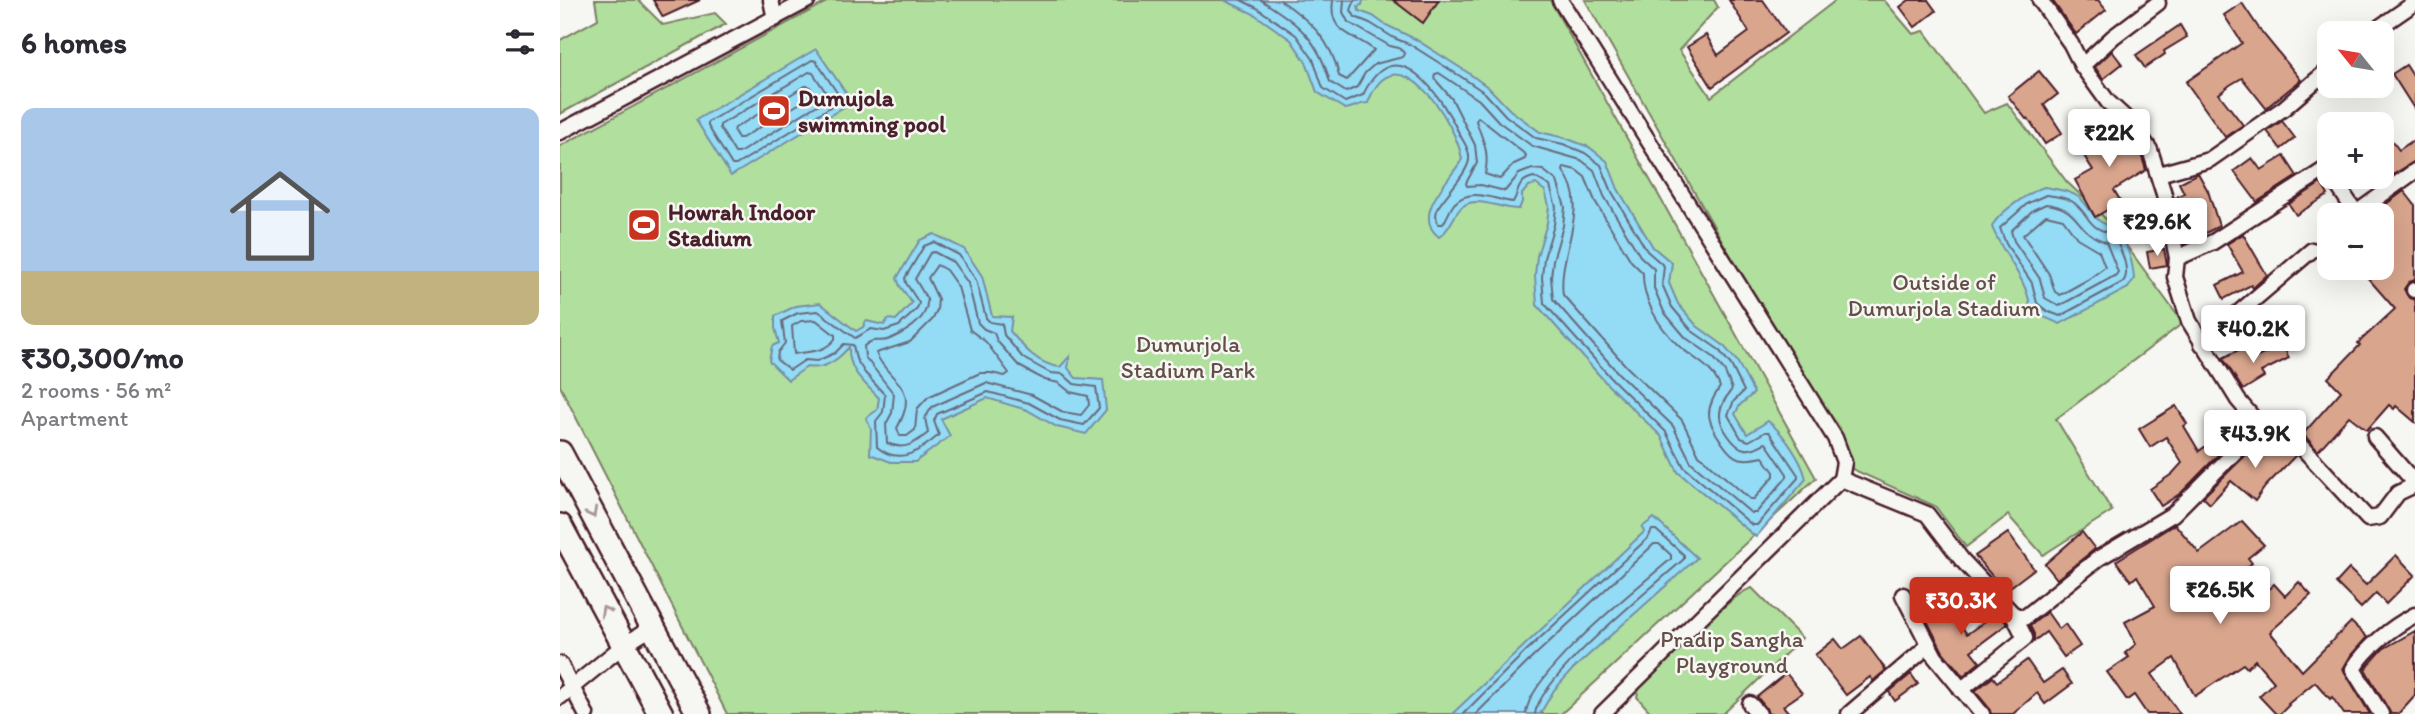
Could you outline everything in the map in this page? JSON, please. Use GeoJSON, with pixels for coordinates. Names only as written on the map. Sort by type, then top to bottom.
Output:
{"type":"FeatureCollection","features":[{"type":"Feature","properties":{"kind":"main road"},"geometry":{"type":"LineString","coordinates":[[560,453],[699,714]]}},
{"type":"Feature","properties":{"kind":"main road"},"geometry":{"type":"LineString","coordinates":[[560,526],[661,714]]}},
{"type":"Feature","properties":{"kind":"street"},"geometry":{"type":"LineString","coordinates":[[771,0],[775,19]]}},
{"type":"Feature","properties":{"kind":"street"},"geometry":{"type":"LineString","coordinates":[[560,132],[808,0]]}},
{"type":"Feature","properties":{"kind":"street"},"geometry":{"type":"LineString","coordinates":[[2040,0],[2108,102],[2133,125],[2150,150],[2159,174],[2177,258],[2175,277],[2189,321],[2238,400],[2254,419],[2286,430],[2368,519],[2380,517],[2398,493],[2415,484],[2375,436]]}},
{"type":"Feature","properties":{"kind":"street"},"geometry":{"type":"LineString","coordinates":[[1565,2],[1835,438],[1844,462],[1841,479],[1602,714]]}},
{"type":"Feature","properties":{"kind":"street"},"geometry":{"type":"LineString","coordinates":[[2082,66],[2113,37],[2158,3]]}},
{"type":"Feature","properties":{"kind":"street"},"geometry":{"type":"LineString","coordinates":[[2388,21],[2413,3]]}},
{"type":"Feature","properties":{"kind":"street"},"geometry":{"type":"LineString","coordinates":[[2159,174],[2209,160],[2284,108],[2317,79]]}},
{"type":"Feature","properties":{"kind":"street"},"geometry":{"type":"LineString","coordinates":[[2394,186],[2415,171]]}},
{"type":"Feature","properties":{"kind":"street"},"geometry":{"type":"LineString","coordinates":[[2177,258],[2213,242],[2317,174]]}},
{"type":"Feature","properties":{"kind":"street"},"geometry":{"type":"LineString","coordinates":[[2340,189],[2356,213],[2390,189]]}},
{"type":"Feature","properties":{"kind":"street"},"geometry":{"type":"LineString","coordinates":[[2202,344],[2312,250]]}},
{"type":"Feature","properties":{"kind":"street"},"geometry":{"type":"LineString","coordinates":[[2013,614],[2024,618],[2098,558],[2173,514],[2264,423]]}},
{"type":"Feature","properties":{"kind":"street"},"geometry":{"type":"LineString","coordinates":[[1841,479],[1927,514],[1962,560],[2013,614],[2025,638],[1961,690]]}},
{"type":"Feature","properties":{"kind":"street"},"geometry":{"type":"LineString","coordinates":[[1903,595],[1928,646],[1982,714]]}},
{"type":"Feature","properties":{"kind":"street"},"geometry":{"type":"LineString","coordinates":[[2381,714],[2353,669],[2361,657],[2400,623],[2415,615]]}},
{"type":"Feature","properties":{"kind":"street"},"geometry":{"type":"LineString","coordinates":[[560,697],[624,645],[653,627]]}},
{"type":"Feature","properties":{"kind":"street"},"geometry":{"type":"LineString","coordinates":[[1849,714],[1928,646]]}},
{"type":"Feature","properties":{"kind":"street"},"geometry":{"type":"LineString","coordinates":[[560,664],[586,714]]}},
{"type":"Feature","properties":{"kind":"green space"},"geometry":{"type":"Polygon","coordinates":[[[595,0],[638,0],[663,25],[715,13],[726,24],[560,114],[560,40],[598,19],[595,0]]]}},
{"type":"Feature","properties":{"kind":"green space","name":"Dumurjola Stadium Park"},"geometry":{"type":"Polygon","coordinates":[[[830,0],[1550,0],[1816,478],[1561,714],[727,714],[560,386],[560,146],[830,0]]]}},
{"type":"Feature","properties":{"kind":"green space","name":"Outside of Dumurjola Stadium"},"geometry":{"type":"Polygon","coordinates":[[[1585,0],[1714,0],[1718,7],[1679,50],[1711,97],[1836,0],[1884,0],[1913,34],[1924,31],[1984,113],[2007,103],[2067,182],[2109,222],[2183,323],[2056,419],[2112,511],[2043,555],[2008,515],[1966,547],[1935,506],[1852,469],[1585,0]]]}},
{"type":"Feature","properties":{"kind":"green space","name":"Pradip Sangha Playground"},"geometry":{"type":"Polygon","coordinates":[[[1752,588],[1802,638],[1723,714],[1652,714],[1637,697],[1639,689],[1713,616],[1742,592],[1752,588]]]}},
{"type":"Feature","properties":{"kind":"water"},"geometry":{"type":"Polygon","coordinates":[[[1224,0],[1363,0],[1362,5],[1358,6],[1359,11],[1415,39],[1467,72],[1540,132],[1589,147],[1607,161],[1618,189],[1653,247],[1672,263],[1669,283],[1678,304],[1697,326],[1723,345],[1737,361],[1754,393],[1740,405],[1735,414],[1747,434],[1768,421],[1791,447],[1804,472],[1806,479],[1756,537],[1678,472],[1661,436],[1608,385],[1537,305],[1537,256],[1549,206],[1545,191],[1536,184],[1529,186],[1522,194],[1519,209],[1471,202],[1459,210],[1439,237],[1431,228],[1431,208],[1462,159],[1449,124],[1423,89],[1408,78],[1393,75],[1380,82],[1368,103],[1345,109],[1317,92],[1306,62],[1291,40],[1254,14],[1224,0]]]}},
{"type":"Feature","properties":{"kind":"water","name":"Dumujola swimming pool"},"geometry":{"type":"Polygon","coordinates":[[[816,49],[852,102],[731,176],[696,120],[816,49]]]}},
{"type":"Feature","properties":{"kind":"water"},"geometry":{"type":"Polygon","coordinates":[[[2044,187],[2077,196],[2097,219],[2115,226],[2128,251],[2134,279],[2128,288],[2060,324],[2044,317],[2030,306],[2020,277],[1992,227],[2007,210],[2044,187]]]}},
{"type":"Feature","properties":{"kind":"water"},"geometry":{"type":"Polygon","coordinates":[[[934,234],[964,249],[982,276],[992,316],[1012,317],[1010,331],[1032,354],[1045,363],[1060,367],[1070,356],[1068,368],[1076,378],[1103,380],[1106,410],[1086,434],[1057,427],[1027,410],[987,398],[941,419],[950,436],[915,462],[891,462],[870,454],[871,429],[866,418],[877,410],[879,398],[854,369],[849,347],[831,363],[814,368],[807,367],[788,380],[769,361],[772,346],[779,343],[775,316],[796,306],[820,303],[856,331],[863,327],[866,321],[884,325],[888,319],[896,320],[912,303],[897,278],[920,240],[934,234]]]}},
{"type":"Feature","properties":{"kind":"water"},"geometry":{"type":"Polygon","coordinates":[[[1654,518],[1697,558],[1573,669],[1554,690],[1540,714],[1452,714],[1644,532],[1642,527],[1654,518]]]}},
{"type":"Feature","properties":{"kind":"building"},"geometry":{"type":"Polygon","coordinates":[[[653,0],[700,0],[663,17],[653,0]]]}},
{"type":"Feature","properties":{"kind":"building"},"geometry":{"type":"Polygon","coordinates":[[[1393,0],[1439,0],[1423,23],[1393,0]]]}},
{"type":"Feature","properties":{"kind":"building"},"geometry":{"type":"Polygon","coordinates":[[[1729,0],[1763,0],[1786,33],[1712,87],[1687,47],[1706,35],[1718,55],[1749,32],[1729,0]]]}},
{"type":"Feature","properties":{"kind":"building"},"geometry":{"type":"Polygon","coordinates":[[[1909,0],[1928,0],[1936,11],[1915,27],[1900,7],[1909,0]]]}},
{"type":"Feature","properties":{"kind":"building"},"geometry":{"type":"Polygon","coordinates":[[[2052,0],[2098,0],[2106,10],[2076,34],[2052,0]]]}},
{"type":"Feature","properties":{"kind":"building"},"geometry":{"type":"Polygon","coordinates":[[[2242,3],[2260,30],[2301,80],[2266,108],[2242,78],[2230,85],[2219,94],[2243,125],[2225,137],[2186,82],[2242,43],[2224,15],[2242,3]]]}},
{"type":"Feature","properties":{"kind":"building"},"geometry":{"type":"Polygon","coordinates":[[[2180,25],[2187,37],[2164,51],[2165,54],[2145,68],[2136,55],[2180,25]]]}},
{"type":"Feature","properties":{"kind":"building"},"geometry":{"type":"Polygon","coordinates":[[[2112,51],[2122,64],[2103,79],[2095,67],[2112,51]]]}},
{"type":"Feature","properties":{"kind":"building"},"geometry":{"type":"Polygon","coordinates":[[[2406,65],[2415,79],[2415,110],[2394,77],[2394,73],[2406,65]]]}},
{"type":"Feature","properties":{"kind":"building"},"geometry":{"type":"Polygon","coordinates":[[[2039,71],[2058,94],[2044,105],[2062,133],[2045,144],[2028,118],[2026,119],[2008,96],[2039,71]]]}},
{"type":"Feature","properties":{"kind":"building"},"geometry":{"type":"Polygon","coordinates":[[[2282,121],[2295,138],[2281,149],[2267,131],[2282,121]]]}},
{"type":"Feature","properties":{"kind":"building"},"geometry":{"type":"Polygon","coordinates":[[[2118,124],[2141,154],[2146,170],[2114,190],[2121,202],[2095,217],[2075,180],[2093,170],[2079,148],[2118,124]]]}},
{"type":"Feature","properties":{"kind":"building"},"geometry":{"type":"Polygon","coordinates":[[[2415,139],[2415,161],[2394,174],[2394,144],[2399,150],[2415,139]]]}},
{"type":"Feature","properties":{"kind":"building"},"geometry":{"type":"Polygon","coordinates":[[[2284,156],[2297,176],[2257,202],[2234,171],[2252,158],[2261,170],[2284,156]]]}},
{"type":"Feature","properties":{"kind":"building"},"geometry":{"type":"Polygon","coordinates":[[[2198,173],[2208,191],[2219,226],[2184,244],[2175,198],[2184,193],[2179,183],[2198,173]]]}},
{"type":"Feature","properties":{"kind":"building"},"geometry":{"type":"Polygon","coordinates":[[[2317,186],[2317,189],[2324,189],[2328,195],[2296,215],[2289,204],[2317,186]]]}},
{"type":"Feature","properties":{"kind":"building"},"geometry":{"type":"Polygon","coordinates":[[[2404,191],[2415,205],[2415,280],[2409,282],[2404,289],[2409,298],[2415,300],[2415,422],[2396,406],[2394,409],[2389,405],[2367,430],[2349,416],[2318,451],[2303,434],[2341,391],[2328,378],[2360,345],[2358,343],[2395,309],[2370,280],[2394,280],[2394,203],[2388,203],[2404,191]]]}},
{"type":"Feature","properties":{"kind":"building"},"geometry":{"type":"Polygon","coordinates":[[[2243,234],[2267,275],[2253,288],[2251,285],[2224,299],[2217,285],[2243,272],[2227,244],[2243,234]]]}},
{"type":"Feature","properties":{"kind":"building"},"geometry":{"type":"Polygon","coordinates":[[[2164,249],[2167,265],[2150,268],[2147,252],[2164,249]]]}},
{"type":"Feature","properties":{"kind":"building"},"geometry":{"type":"Polygon","coordinates":[[[2283,345],[2289,358],[2261,372],[2264,377],[2243,390],[2223,358],[2244,347],[2251,360],[2283,345]]]}},
{"type":"Feature","properties":{"kind":"building"},"geometry":{"type":"Polygon","coordinates":[[[2176,406],[2199,451],[2213,441],[2221,452],[2181,493],[2161,506],[2150,489],[2172,474],[2182,463],[2166,437],[2150,447],[2139,429],[2176,406]]]}},
{"type":"Feature","properties":{"kind":"building"},"geometry":{"type":"Polygon","coordinates":[[[2280,438],[2296,455],[2255,501],[2231,481],[2210,504],[2203,497],[2260,441],[2270,449],[2280,438]]]}},
{"type":"Feature","properties":{"kind":"building"},"geometry":{"type":"Polygon","coordinates":[[[2242,521],[2264,545],[2248,558],[2252,563],[2225,586],[2245,610],[2274,584],[2285,596],[2299,582],[2311,595],[2270,632],[2302,671],[2351,622],[2367,637],[2343,669],[2370,714],[2344,714],[2332,697],[2330,699],[2315,682],[2280,714],[2276,714],[2259,696],[2274,682],[2255,660],[2247,668],[2243,664],[2195,696],[2174,658],[2152,674],[2180,714],[2147,714],[2134,695],[2127,700],[2107,672],[2129,657],[2125,653],[2136,644],[2125,622],[2155,606],[2137,576],[2131,581],[2116,561],[2175,524],[2199,553],[2242,521]]]}},
{"type":"Feature","properties":{"kind":"building"},"geometry":{"type":"Polygon","coordinates":[[[2082,532],[2095,549],[2057,579],[2045,564],[2082,532]]]}},
{"type":"Feature","properties":{"kind":"building"},"geometry":{"type":"Polygon","coordinates":[[[2008,533],[2034,569],[2005,591],[1975,556],[2008,533]]]}},
{"type":"Feature","properties":{"kind":"building"},"geometry":{"type":"Polygon","coordinates":[[[2396,555],[2415,575],[2386,604],[2376,593],[2361,608],[2336,583],[2349,569],[2366,585],[2396,555]]]}},
{"type":"Feature","properties":{"kind":"building"},"geometry":{"type":"Polygon","coordinates":[[[1942,603],[1967,634],[1998,612],[2007,624],[1971,651],[1980,662],[1963,676],[1943,652],[1925,617],[1942,603]]]}},
{"type":"Feature","properties":{"kind":"building"},"geometry":{"type":"Polygon","coordinates":[[[2047,612],[2059,629],[2065,624],[2080,646],[2064,657],[2046,632],[2034,641],[2030,626],[2047,612]]]}},
{"type":"Feature","properties":{"kind":"building"},"geometry":{"type":"Polygon","coordinates":[[[2415,631],[2415,695],[2398,714],[2391,714],[2365,669],[2383,649],[2415,631]]]}},
{"type":"Feature","properties":{"kind":"building"},"geometry":{"type":"Polygon","coordinates":[[[1861,636],[1886,670],[1873,681],[1870,677],[1846,695],[1815,655],[1835,639],[1843,649],[1861,636]]]}},
{"type":"Feature","properties":{"kind":"building"},"geometry":{"type":"Polygon","coordinates":[[[2027,660],[2043,683],[2062,670],[2072,684],[2045,704],[2037,693],[2013,714],[1991,714],[1975,691],[1993,677],[1997,682],[2027,660]]]}},
{"type":"Feature","properties":{"kind":"building"},"geometry":{"type":"Polygon","coordinates":[[[1786,673],[1802,693],[1783,706],[1790,714],[1768,714],[1757,697],[1786,673]]]}},
{"type":"Feature","properties":{"kind":"building"},"geometry":{"type":"Polygon","coordinates":[[[1911,674],[1918,684],[1895,701],[1889,692],[1911,674]]]}},
{"type":"Feature","properties":{"kind":"place","name":"Dumujola swimming pool"},"geometry":{"type":"Point","coordinates":[774,111]}},
{"type":"Feature","properties":{"kind":"place","name":"Howrah Indoor Stadium"},"geometry":{"type":"Point","coordinates":[644,225]}}]}
